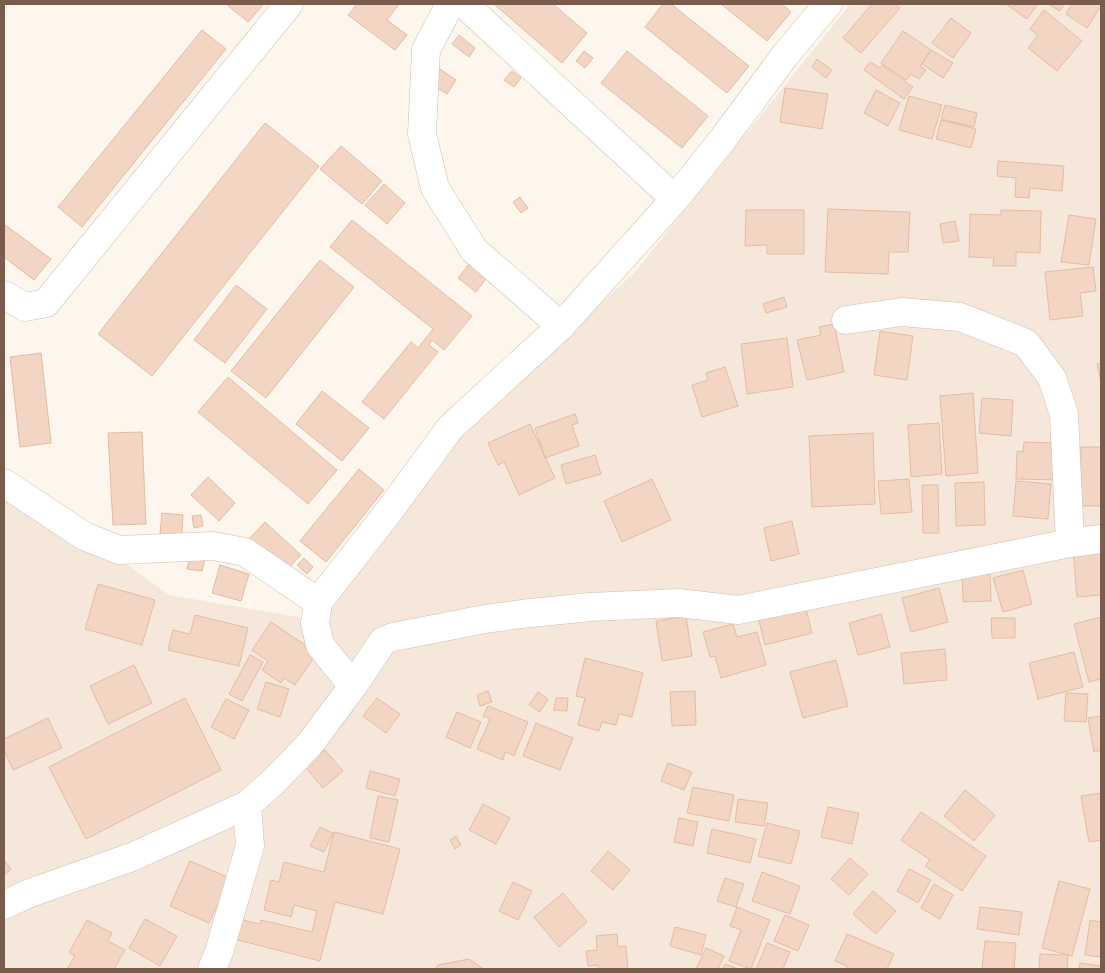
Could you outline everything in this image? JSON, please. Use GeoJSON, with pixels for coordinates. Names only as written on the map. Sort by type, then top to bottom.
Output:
{"type":"FeatureCollection","features":[{"type":"Feature","properties":{"kind":"street"},"geometry":{"type":"LineString","coordinates":[[4,295],[25,307],[46,303],[289,4]]}},
{"type":"Feature","properties":{"kind":"street"},"geometry":{"type":"LineString","coordinates":[[450,4],[426,50],[422,134],[435,188],[474,250],[561,326]]}},
{"type":"Feature","properties":{"kind":"street"},"geometry":{"type":"LineString","coordinates":[[464,4],[674,199]]}},
{"type":"Feature","properties":{"kind":"street"},"geometry":{"type":"LineString","coordinates":[[353,686],[320,645],[315,623],[318,602],[390,510],[450,428],[561,326],[674,199],[786,54],[828,4]]}},
{"type":"Feature","properties":{"kind":"street"},"geometry":{"type":"LineString","coordinates":[[846,320],[902,312],[960,317],[1026,343],[1052,378],[1064,414],[1070,543]]}},
{"type":"Feature","properties":{"kind":"street"},"geometry":{"type":"LineString","coordinates":[[4,483],[84,536],[119,550],[214,546],[245,552],[318,602]]}},
{"type":"Feature","properties":{"kind":"street"},"geometry":{"type":"LineString","coordinates":[[4,905],[30,893],[132,857],[247,805],[273,782],[309,745],[383,642],[393,637],[485,619],[590,607],[679,602],[738,610],[1070,543],[1101,539]]}},
{"type":"Feature","properties":{"kind":"street"},"geometry":{"type":"LineString","coordinates":[[212,969],[219,952],[250,846],[247,805]]}},
{"type":"Feature","properties":{"kind":"shaded area"},"geometry":{"type":"Polygon","coordinates":[[[850,4],[1101,4],[1101,969],[4,969],[4,475],[169,595],[317,620],[456,438],[635,272],[850,4]]]}},
{"type":"Feature","properties":{"kind":"building"},"geometry":{"type":"Polygon","coordinates":[[[226,4],[264,4],[248,22],[226,4]]]}},
{"type":"Feature","properties":{"kind":"building"},"geometry":{"type":"Polygon","coordinates":[[[357,4],[399,4],[387,20],[407,35],[395,50],[348,15],[357,4]]]}},
{"type":"Feature","properties":{"kind":"building"},"geometry":{"type":"Polygon","coordinates":[[[494,4],[553,4],[587,33],[562,63],[494,4]]]}},
{"type":"Feature","properties":{"kind":"building"},"geometry":{"type":"Polygon","coordinates":[[[663,4],[671,4],[749,66],[727,93],[645,27],[663,4]]]}},
{"type":"Feature","properties":{"kind":"building"},"geometry":{"type":"Polygon","coordinates":[[[721,4],[782,4],[791,12],[767,41],[721,4]]]}},
{"type":"Feature","properties":{"kind":"building"},"geometry":{"type":"Polygon","coordinates":[[[872,4],[895,4],[900,8],[861,53],[843,38],[872,4]]]}},
{"type":"Feature","properties":{"kind":"building"},"geometry":{"type":"Polygon","coordinates":[[[1006,4],[1038,4],[1027,19],[1006,4]]]}},
{"type":"Feature","properties":{"kind":"building"},"geometry":{"type":"Polygon","coordinates":[[[1048,4],[1064,4],[1060,11],[1048,4]]]}},
{"type":"Feature","properties":{"kind":"building"},"geometry":{"type":"Polygon","coordinates":[[[1072,4],[1101,4],[1101,6],[1087,28],[1066,14],[1072,4]]]}},
{"type":"Feature","properties":{"kind":"building"},"geometry":{"type":"Polygon","coordinates":[[[1044,10],[1082,41],[1057,71],[1028,48],[1038,35],[1030,29],[1044,10]]]}},
{"type":"Feature","properties":{"kind":"building"},"geometry":{"type":"Polygon","coordinates":[[[951,18],[971,33],[953,58],[932,43],[951,18]]]}},
{"type":"Feature","properties":{"kind":"building"},"geometry":{"type":"Polygon","coordinates":[[[202,30],[226,49],[82,227],[58,207],[202,30]]]}},
{"type":"Feature","properties":{"kind":"building"},"geometry":{"type":"Polygon","coordinates":[[[903,31],[931,50],[920,66],[926,70],[919,79],[911,74],[906,80],[881,63],[903,31]]]}},
{"type":"Feature","properties":{"kind":"building"},"geometry":{"type":"Polygon","coordinates":[[[459,35],[475,48],[469,57],[452,44],[459,35]]]}},
{"type":"Feature","properties":{"kind":"building"},"geometry":{"type":"Polygon","coordinates":[[[931,50],[953,63],[943,78],[922,64],[931,50]]]}},
{"type":"Feature","properties":{"kind":"building"},"geometry":{"type":"Polygon","coordinates":[[[584,51],[593,58],[585,68],[576,61],[584,51]]]}},
{"type":"Feature","properties":{"kind":"building"},"geometry":{"type":"Polygon","coordinates":[[[627,51],[708,116],[682,148],[601,83],[627,51]]]}},
{"type":"Feature","properties":{"kind":"building"},"geometry":{"type":"Polygon","coordinates":[[[817,59],[832,70],[826,78],[812,67],[817,59]]]}},
{"type":"Feature","properties":{"kind":"building"},"geometry":{"type":"Polygon","coordinates":[[[870,62],[880,68],[882,65],[913,87],[904,99],[864,70],[870,62]]]}},
{"type":"Feature","properties":{"kind":"building"},"geometry":{"type":"Polygon","coordinates":[[[437,67],[456,80],[447,94],[427,81],[437,67]]]}},
{"type":"Feature","properties":{"kind":"building"},"geometry":{"type":"Polygon","coordinates":[[[512,71],[521,78],[514,87],[504,80],[512,71]]]}},
{"type":"Feature","properties":{"kind":"building"},"geometry":{"type":"Polygon","coordinates":[[[785,88],[828,94],[822,129],[780,122],[785,88]]]}},
{"type":"Feature","properties":{"kind":"building"},"geometry":{"type":"Polygon","coordinates":[[[876,90],[900,103],[888,126],[864,113],[876,90]]]}},
{"type":"Feature","properties":{"kind":"building"},"geometry":{"type":"Polygon","coordinates":[[[909,96],[942,105],[932,139],[899,130],[909,96]]]}},
{"type":"Feature","properties":{"kind":"building"},"geometry":{"type":"Polygon","coordinates":[[[945,105],[977,113],[974,127],[941,119],[945,105]]]}},
{"type":"Feature","properties":{"kind":"building"},"geometry":{"type":"Polygon","coordinates":[[[941,120],[976,129],[971,148],[936,139],[941,120]]]}},
{"type":"Feature","properties":{"kind":"building"},"geometry":{"type":"Polygon","coordinates":[[[265,123],[319,166],[152,376],[98,334],[265,123]]]}},
{"type":"Feature","properties":{"kind":"building"},"geometry":{"type":"Polygon","coordinates":[[[341,146],[382,181],[362,204],[320,169],[341,146]]]}},
{"type":"Feature","properties":{"kind":"building"},"geometry":{"type":"Polygon","coordinates":[[[998,161],[1064,166],[1062,191],[1030,188],[1029,198],[1015,197],[1016,178],[997,176],[998,161]]]}},
{"type":"Feature","properties":{"kind":"building"},"geometry":{"type":"Polygon","coordinates":[[[384,184],[405,203],[387,224],[365,205],[384,184]]]}},
{"type":"Feature","properties":{"kind":"building"},"geometry":{"type":"Polygon","coordinates":[[[520,197],[528,208],[521,213],[513,202],[520,197]]]}},
{"type":"Feature","properties":{"kind":"building"},"geometry":{"type":"Polygon","coordinates":[[[828,209],[910,212],[908,252],[889,252],[888,274],[825,272],[828,209]]]}},
{"type":"Feature","properties":{"kind":"building"},"geometry":{"type":"Polygon","coordinates":[[[746,210],[804,210],[804,254],[767,254],[767,245],[745,246],[746,210]]]}},
{"type":"Feature","properties":{"kind":"building"},"geometry":{"type":"Polygon","coordinates":[[[1001,210],[1041,211],[1040,253],[1016,252],[1016,266],[993,266],[994,258],[969,257],[970,214],[1001,215],[1001,210]]]}},
{"type":"Feature","properties":{"kind":"building"},"geometry":{"type":"Polygon","coordinates":[[[1069,215],[1096,219],[1089,265],[1061,262],[1069,215]]]}},
{"type":"Feature","properties":{"kind":"building"},"geometry":{"type":"Polygon","coordinates":[[[352,220],[472,316],[444,350],[432,340],[429,345],[438,352],[384,419],[362,402],[411,342],[418,348],[433,329],[330,247],[352,220]]]}},
{"type":"Feature","properties":{"kind":"building"},"geometry":{"type":"Polygon","coordinates":[[[955,221],[959,241],[943,243],[940,224],[955,221]]]}},
{"type":"Feature","properties":{"kind":"building"},"geometry":{"type":"Polygon","coordinates":[[[4,224],[51,259],[34,280],[4,257],[4,224]]]}},
{"type":"Feature","properties":{"kind":"building"},"geometry":{"type":"Polygon","coordinates":[[[473,259],[491,272],[476,292],[458,278],[473,259]]]}},
{"type":"Feature","properties":{"kind":"building"},"geometry":{"type":"Polygon","coordinates":[[[320,260],[354,287],[266,398],[231,371],[320,260]]]}},
{"type":"Feature","properties":{"kind":"building"},"geometry":{"type":"Polygon","coordinates":[[[1093,267],[1096,291],[1080,293],[1083,316],[1050,320],[1045,272],[1093,267]]]}},
{"type":"Feature","properties":{"kind":"building"},"geometry":{"type":"Polygon","coordinates":[[[236,285],[267,309],[225,363],[194,340],[236,285]]]}},
{"type":"Feature","properties":{"kind":"building"},"geometry":{"type":"Polygon","coordinates":[[[784,297],[787,307],[766,313],[763,304],[784,297]]]}},
{"type":"Feature","properties":{"kind":"building"},"geometry":{"type":"Polygon","coordinates":[[[834,324],[844,372],[807,380],[797,340],[821,335],[819,327],[834,324]]]}},
{"type":"Feature","properties":{"kind":"building"},"geometry":{"type":"Polygon","coordinates":[[[880,331],[913,336],[907,380],[874,375],[880,331]]]}},
{"type":"Feature","properties":{"kind":"building"},"geometry":{"type":"Polygon","coordinates":[[[787,338],[793,387],[747,394],[741,344],[787,338]]]}},
{"type":"Feature","properties":{"kind":"building"},"geometry":{"type":"Polygon","coordinates":[[[41,353],[51,443],[20,447],[10,357],[41,353]]]}},
{"type":"Feature","properties":{"kind":"building"},"geometry":{"type":"Polygon","coordinates":[[[1101,363],[1101,383],[1097,364],[1101,363]]]}},
{"type":"Feature","properties":{"kind":"building"},"geometry":{"type":"Polygon","coordinates":[[[725,367],[738,406],[702,417],[692,385],[708,380],[706,373],[725,367]]]}},
{"type":"Feature","properties":{"kind":"building"},"geometry":{"type":"Polygon","coordinates":[[[228,377],[337,470],[308,504],[198,412],[228,377]]]}},
{"type":"Feature","properties":{"kind":"building"},"geometry":{"type":"Polygon","coordinates":[[[322,391],[369,428],[342,461],[296,424],[322,391]]]}},
{"type":"Feature","properties":{"kind":"building"},"geometry":{"type":"Polygon","coordinates":[[[973,393],[978,473],[946,476],[940,396],[973,393]]]}},
{"type":"Feature","properties":{"kind":"building"},"geometry":{"type":"Polygon","coordinates":[[[982,398],[1013,400],[1011,436],[979,433],[982,398]]]}},
{"type":"Feature","properties":{"kind":"building"},"geometry":{"type":"Polygon","coordinates":[[[575,414],[578,423],[572,425],[579,446],[545,458],[535,428],[575,414]]]}},
{"type":"Feature","properties":{"kind":"building"},"geometry":{"type":"Polygon","coordinates":[[[939,423],[942,474],[911,477],[908,425],[939,423]]]}},
{"type":"Feature","properties":{"kind":"building"},"geometry":{"type":"Polygon","coordinates":[[[530,424],[555,478],[519,495],[504,462],[498,465],[488,443],[530,424]]]}},
{"type":"Feature","properties":{"kind":"building"},"geometry":{"type":"Polygon","coordinates":[[[142,432],[146,524],[113,525],[108,433],[142,432]]]}},
{"type":"Feature","properties":{"kind":"building"},"geometry":{"type":"Polygon","coordinates":[[[873,433],[875,504],[812,507],[809,436],[873,433]]]}},
{"type":"Feature","properties":{"kind":"building"},"geometry":{"type":"Polygon","coordinates":[[[1024,442],[1060,443],[1059,480],[1016,479],[1017,451],[1023,452],[1024,442]]]}},
{"type":"Feature","properties":{"kind":"building"},"geometry":{"type":"Polygon","coordinates":[[[1081,447],[1101,447],[1101,506],[1080,506],[1081,447]]]}},
{"type":"Feature","properties":{"kind":"building"},"geometry":{"type":"Polygon","coordinates":[[[595,455],[601,474],[566,484],[561,465],[595,455]]]}},
{"type":"Feature","properties":{"kind":"building"},"geometry":{"type":"Polygon","coordinates":[[[359,469],[384,490],[326,562],[300,541],[359,469]]]}},
{"type":"Feature","properties":{"kind":"building"},"geometry":{"type":"Polygon","coordinates":[[[208,477],[235,503],[219,521],[191,495],[208,477]]]}},
{"type":"Feature","properties":{"kind":"building"},"geometry":{"type":"Polygon","coordinates":[[[652,479],[671,520],[622,542],[604,501],[652,479]]]}},
{"type":"Feature","properties":{"kind":"building"},"geometry":{"type":"Polygon","coordinates":[[[909,479],[912,512],[881,514],[878,481],[909,479]]]}},
{"type":"Feature","properties":{"kind":"building"},"geometry":{"type":"Polygon","coordinates":[[[1016,481],[1051,484],[1048,519],[1013,516],[1016,481]]]}},
{"type":"Feature","properties":{"kind":"building"},"geometry":{"type":"Polygon","coordinates":[[[984,482],[985,525],[956,526],[955,483],[984,482]]]}},
{"type":"Feature","properties":{"kind":"building"},"geometry":{"type":"Polygon","coordinates":[[[922,485],[938,485],[939,533],[923,533],[922,485]]]}},
{"type":"Feature","properties":{"kind":"building"},"geometry":{"type":"Polygon","coordinates":[[[162,513],[183,515],[181,545],[159,544],[162,513]]]}},
{"type":"Feature","properties":{"kind":"building"},"geometry":{"type":"Polygon","coordinates":[[[201,515],[203,526],[194,528],[192,516],[201,515]]]}},
{"type":"Feature","properties":{"kind":"building"},"geometry":{"type":"Polygon","coordinates":[[[792,521],[799,554],[771,561],[764,528],[792,521]]]}},
{"type":"Feature","properties":{"kind":"building"},"geometry":{"type":"Polygon","coordinates":[[[265,522],[301,555],[284,573],[248,540],[265,522]]]}},
{"type":"Feature","properties":{"kind":"building"},"geometry":{"type":"Polygon","coordinates":[[[1101,547],[1101,595],[1077,597],[1073,550],[1101,547]]]}},
{"type":"Feature","properties":{"kind":"building"},"geometry":{"type":"Polygon","coordinates":[[[190,556],[205,558],[202,571],[187,569],[190,556]]]}},
{"type":"Feature","properties":{"kind":"building"},"geometry":{"type":"Polygon","coordinates":[[[304,558],[313,567],[307,574],[297,565],[304,558]]]}},
{"type":"Feature","properties":{"kind":"building"},"geometry":{"type":"Polygon","coordinates":[[[220,565],[249,574],[241,601],[212,593],[220,565]]]}},
{"type":"Feature","properties":{"kind":"building"},"geometry":{"type":"Polygon","coordinates":[[[1023,570],[1032,604],[1003,612],[993,578],[1023,570]]]}},
{"type":"Feature","properties":{"kind":"building"},"geometry":{"type":"Polygon","coordinates":[[[990,572],[991,601],[963,602],[962,573],[990,572]]]}},
{"type":"Feature","properties":{"kind":"building"},"geometry":{"type":"Polygon","coordinates":[[[98,584],[155,600],[142,645],[85,629],[98,584]]]}},
{"type":"Feature","properties":{"kind":"building"},"geometry":{"type":"Polygon","coordinates":[[[939,588],[948,622],[911,632],[902,598],[939,588]]]}},
{"type":"Feature","properties":{"kind":"building"},"geometry":{"type":"Polygon","coordinates":[[[805,605],[812,633],[765,645],[758,617],[805,605]]]}},
{"type":"Feature","properties":{"kind":"building"},"geometry":{"type":"Polygon","coordinates":[[[881,614],[890,647],[858,655],[849,623],[881,614]]]}},
{"type":"Feature","properties":{"kind":"building"},"geometry":{"type":"Polygon","coordinates":[[[195,615],[248,628],[239,666],[168,650],[173,630],[190,634],[195,615]]]}},
{"type":"Feature","properties":{"kind":"building"},"geometry":{"type":"Polygon","coordinates":[[[686,616],[692,656],[662,661],[656,621],[686,616]]]}},
{"type":"Feature","properties":{"kind":"building"},"geometry":{"type":"Polygon","coordinates":[[[1101,617],[1101,679],[1089,682],[1074,624],[1101,617]]]}},
{"type":"Feature","properties":{"kind":"building"},"geometry":{"type":"Polygon","coordinates":[[[991,618],[1015,618],[1015,638],[992,638],[991,618]]]}},
{"type":"Feature","properties":{"kind":"building"},"geometry":{"type":"Polygon","coordinates":[[[271,622],[317,653],[295,685],[284,678],[281,683],[262,670],[268,661],[252,650],[271,622]]]}},
{"type":"Feature","properties":{"kind":"building"},"geometry":{"type":"Polygon","coordinates":[[[733,624],[737,637],[757,632],[766,665],[721,678],[715,656],[710,657],[703,632],[733,624]]]}},
{"type":"Feature","properties":{"kind":"building"},"geometry":{"type":"Polygon","coordinates":[[[945,649],[947,680],[904,684],[901,653],[945,649]]]}},
{"type":"Feature","properties":{"kind":"building"},"geometry":{"type":"Polygon","coordinates":[[[1074,652],[1083,687],[1038,699],[1029,663],[1074,652]]]}},
{"type":"Feature","properties":{"kind":"building"},"geometry":{"type":"Polygon","coordinates":[[[250,655],[263,662],[242,701],[229,694],[250,655]]]}},
{"type":"Feature","properties":{"kind":"building"},"geometry":{"type":"Polygon","coordinates":[[[585,658],[643,673],[632,717],[619,714],[616,725],[602,722],[599,731],[578,725],[585,698],[576,696],[585,658]]]}},
{"type":"Feature","properties":{"kind":"building"},"geometry":{"type":"Polygon","coordinates":[[[836,660],[848,706],[803,718],[790,672],[836,660]]]}},
{"type":"Feature","properties":{"kind":"building"},"geometry":{"type":"Polygon","coordinates":[[[134,665],[152,703],[108,724],[90,686],[134,665]]]}},
{"type":"Feature","properties":{"kind":"building"},"geometry":{"type":"Polygon","coordinates":[[[266,682],[289,689],[280,717],[257,709],[266,682]]]}},
{"type":"Feature","properties":{"kind":"building"},"geometry":{"type":"Polygon","coordinates":[[[488,691],[492,702],[480,706],[477,695],[488,691]]]}},
{"type":"Feature","properties":{"kind":"building"},"geometry":{"type":"Polygon","coordinates":[[[695,691],[696,725],[672,726],[670,692],[695,691]]]}},
{"type":"Feature","properties":{"kind":"building"},"geometry":{"type":"Polygon","coordinates":[[[538,692],[548,699],[540,712],[529,705],[538,692]]]}},
{"type":"Feature","properties":{"kind":"building"},"geometry":{"type":"Polygon","coordinates":[[[1066,693],[1088,694],[1086,722],[1064,721],[1066,693]]]}},
{"type":"Feature","properties":{"kind":"building"},"geometry":{"type":"Polygon","coordinates":[[[185,698],[221,770],[86,839],[49,767],[185,698]]]}},
{"type":"Feature","properties":{"kind":"building"},"geometry":{"type":"Polygon","coordinates":[[[377,698],[400,714],[386,733],[363,716],[377,698]]]}},
{"type":"Feature","properties":{"kind":"building"},"geometry":{"type":"Polygon","coordinates":[[[556,698],[568,698],[567,711],[554,710],[556,698]]]}},
{"type":"Feature","properties":{"kind":"building"},"geometry":{"type":"Polygon","coordinates":[[[226,699],[249,710],[234,739],[211,727],[226,699]]]}},
{"type":"Feature","properties":{"kind":"building"},"geometry":{"type":"Polygon","coordinates":[[[488,706],[528,722],[514,756],[505,752],[503,760],[477,749],[490,719],[483,716],[488,706]]]}},
{"type":"Feature","properties":{"kind":"building"},"geometry":{"type":"Polygon","coordinates":[[[457,712],[481,722],[470,748],[446,737],[457,712]]]}},
{"type":"Feature","properties":{"kind":"building"},"geometry":{"type":"Polygon","coordinates":[[[1101,716],[1101,750],[1094,752],[1088,718],[1101,716]]]}},
{"type":"Feature","properties":{"kind":"building"},"geometry":{"type":"Polygon","coordinates":[[[48,718],[62,748],[13,770],[4,750],[4,739],[48,718]]]}},
{"type":"Feature","properties":{"kind":"building"},"geometry":{"type":"Polygon","coordinates":[[[536,723],[573,738],[560,770],[523,756],[536,723]]]}},
{"type":"Feature","properties":{"kind":"building"},"geometry":{"type":"Polygon","coordinates":[[[325,750],[343,771],[323,788],[305,767],[325,750]]]}},
{"type":"Feature","properties":{"kind":"building"},"geometry":{"type":"Polygon","coordinates":[[[668,763],[692,772],[684,790],[661,781],[668,763]]]}},
{"type":"Feature","properties":{"kind":"building"},"geometry":{"type":"Polygon","coordinates":[[[370,771],[400,779],[395,796],[366,788],[370,771]]]}},
{"type":"Feature","properties":{"kind":"building"},"geometry":{"type":"Polygon","coordinates":[[[693,787],[734,795],[729,821],[687,813],[693,787]]]}},
{"type":"Feature","properties":{"kind":"building"},"geometry":{"type":"Polygon","coordinates":[[[965,790],[995,815],[974,841],[944,816],[965,790]]]}},
{"type":"Feature","properties":{"kind":"building"},"geometry":{"type":"Polygon","coordinates":[[[1101,793],[1101,840],[1089,842],[1081,796],[1101,793]]]}},
{"type":"Feature","properties":{"kind":"building"},"geometry":{"type":"Polygon","coordinates":[[[378,796],[398,800],[389,842],[370,838],[378,796]]]}},
{"type":"Feature","properties":{"kind":"building"},"geometry":{"type":"Polygon","coordinates":[[[738,799],[768,803],[764,826],[735,822],[738,799]]]}},
{"type":"Feature","properties":{"kind":"building"},"geometry":{"type":"Polygon","coordinates":[[[483,804],[510,818],[496,844],[469,830],[483,804]]]}},
{"type":"Feature","properties":{"kind":"building"},"geometry":{"type":"Polygon","coordinates":[[[828,807],[859,813],[852,844],[821,837],[828,807]]]}},
{"type":"Feature","properties":{"kind":"building"},"geometry":{"type":"Polygon","coordinates":[[[921,812],[986,856],[962,891],[925,866],[930,860],[901,840],[921,812]]]}},
{"type":"Feature","properties":{"kind":"building"},"geometry":{"type":"Polygon","coordinates":[[[679,818],[698,822],[693,846],[674,842],[679,818]]]}},
{"type":"Feature","properties":{"kind":"building"},"geometry":{"type":"Polygon","coordinates":[[[767,823],[800,831],[791,864],[758,856],[767,823]]]}},
{"type":"Feature","properties":{"kind":"building"},"geometry":{"type":"Polygon","coordinates":[[[320,827],[333,833],[324,852],[310,846],[320,827]]]}},
{"type":"Feature","properties":{"kind":"building"},"geometry":{"type":"Polygon","coordinates":[[[712,829],[756,839],[750,863],[707,853],[712,829]]]}},
{"type":"Feature","properties":{"kind":"building"},"geometry":{"type":"Polygon","coordinates":[[[334,832],[400,849],[383,914],[335,902],[320,961],[234,939],[239,919],[260,924],[261,920],[312,932],[317,911],[294,905],[291,917],[264,910],[271,880],[279,882],[284,862],[324,872],[334,832]]]}},
{"type":"Feature","properties":{"kind":"building"},"geometry":{"type":"Polygon","coordinates":[[[456,836],[461,845],[455,849],[450,840],[456,836]]]}},
{"type":"Feature","properties":{"kind":"building"},"geometry":{"type":"Polygon","coordinates":[[[608,851],[630,870],[613,890],[591,871],[608,851]]]}},
{"type":"Feature","properties":{"kind":"building"},"geometry":{"type":"Polygon","coordinates":[[[850,858],[868,874],[849,895],[831,879],[850,858]]]}},
{"type":"Feature","properties":{"kind":"building"},"geometry":{"type":"Polygon","coordinates":[[[4,860],[11,869],[4,875],[4,860]]]}},
{"type":"Feature","properties":{"kind":"building"},"geometry":{"type":"Polygon","coordinates":[[[190,861],[230,878],[209,923],[170,906],[190,861]]]}},
{"type":"Feature","properties":{"kind":"building"},"geometry":{"type":"Polygon","coordinates":[[[909,869],[931,880],[918,903],[897,891],[909,869]]]}},
{"type":"Feature","properties":{"kind":"building"},"geometry":{"type":"Polygon","coordinates":[[[762,872],[800,886],[790,914],[752,901],[762,872]]]}},
{"type":"Feature","properties":{"kind":"building"},"geometry":{"type":"Polygon","coordinates":[[[725,878],[744,884],[736,907],[717,901],[725,878]]]}},
{"type":"Feature","properties":{"kind":"building"},"geometry":{"type":"Polygon","coordinates":[[[1059,881],[1090,889],[1072,956],[1042,948],[1059,881]]]}},
{"type":"Feature","properties":{"kind":"building"},"geometry":{"type":"Polygon","coordinates":[[[513,882],[532,891],[518,920],[499,911],[513,882]]]}},
{"type":"Feature","properties":{"kind":"building"},"geometry":{"type":"Polygon","coordinates":[[[934,884],[953,895],[940,919],[921,908],[934,884]]]}},
{"type":"Feature","properties":{"kind":"building"},"geometry":{"type":"Polygon","coordinates":[[[873,891],[896,911],[876,934],[853,914],[873,891]]]}},
{"type":"Feature","properties":{"kind":"building"},"geometry":{"type":"Polygon","coordinates":[[[563,893],[587,922],[559,947],[534,917],[563,893]]]}},
{"type":"Feature","properties":{"kind":"building"},"geometry":{"type":"Polygon","coordinates":[[[737,907],[770,920],[751,969],[729,961],[741,930],[730,926],[737,907]]]}},
{"type":"Feature","properties":{"kind":"building"},"geometry":{"type":"Polygon","coordinates":[[[980,907],[1022,912],[1019,935],[977,929],[980,907]]]}},
{"type":"Feature","properties":{"kind":"building"},"geometry":{"type":"Polygon","coordinates":[[[785,915],[809,925],[798,951],[774,941],[785,915]]]}},
{"type":"Feature","properties":{"kind":"building"},"geometry":{"type":"Polygon","coordinates":[[[145,919],[177,936],[160,966],[129,948],[145,919]]]}},
{"type":"Feature","properties":{"kind":"building"},"geometry":{"type":"Polygon","coordinates":[[[87,920],[112,933],[108,941],[125,950],[114,969],[67,969],[75,956],[69,953],[87,920]]]}},
{"type":"Feature","properties":{"kind":"building"},"geometry":{"type":"Polygon","coordinates":[[[1090,920],[1101,922],[1101,957],[1085,955],[1090,920]]]}},
{"type":"Feature","properties":{"kind":"building"},"geometry":{"type":"Polygon","coordinates":[[[675,927],[706,935],[701,955],[670,946],[675,927]]]}},
{"type":"Feature","properties":{"kind":"building"},"geometry":{"type":"Polygon","coordinates":[[[617,934],[618,947],[626,946],[628,969],[598,969],[598,965],[588,966],[586,951],[597,950],[596,936],[617,934]]]}},
{"type":"Feature","properties":{"kind":"building"},"geometry":{"type":"Polygon","coordinates":[[[847,934],[894,954],[887,969],[846,969],[847,966],[835,961],[847,934]]]}},
{"type":"Feature","properties":{"kind":"building"},"geometry":{"type":"Polygon","coordinates":[[[985,941],[1016,943],[1014,969],[982,969],[985,941]]]}},
{"type":"Feature","properties":{"kind":"building"},"geometry":{"type":"Polygon","coordinates":[[[767,943],[790,952],[783,969],[756,969],[767,943]]]}},
{"type":"Feature","properties":{"kind":"building"},"geometry":{"type":"Polygon","coordinates":[[[706,948],[724,956],[718,969],[696,969],[706,948]]]}},
{"type":"Feature","properties":{"kind":"building"},"geometry":{"type":"Polygon","coordinates":[[[1040,954],[1068,955],[1067,969],[1039,969],[1040,954]]]}},
{"type":"Feature","properties":{"kind":"building"},"geometry":{"type":"Polygon","coordinates":[[[469,959],[484,969],[435,969],[438,965],[469,959]]]}},
{"type":"Feature","properties":{"kind":"building"},"geometry":{"type":"Polygon","coordinates":[[[1080,963],[1101,966],[1101,969],[1079,969],[1080,963]]]}},
{"type":"Feature","properties":{"kind":"building"},"geometry":{"type":"Polygon","coordinates":[[[725,964],[738,969],[723,969],[725,964]]]}}]}
